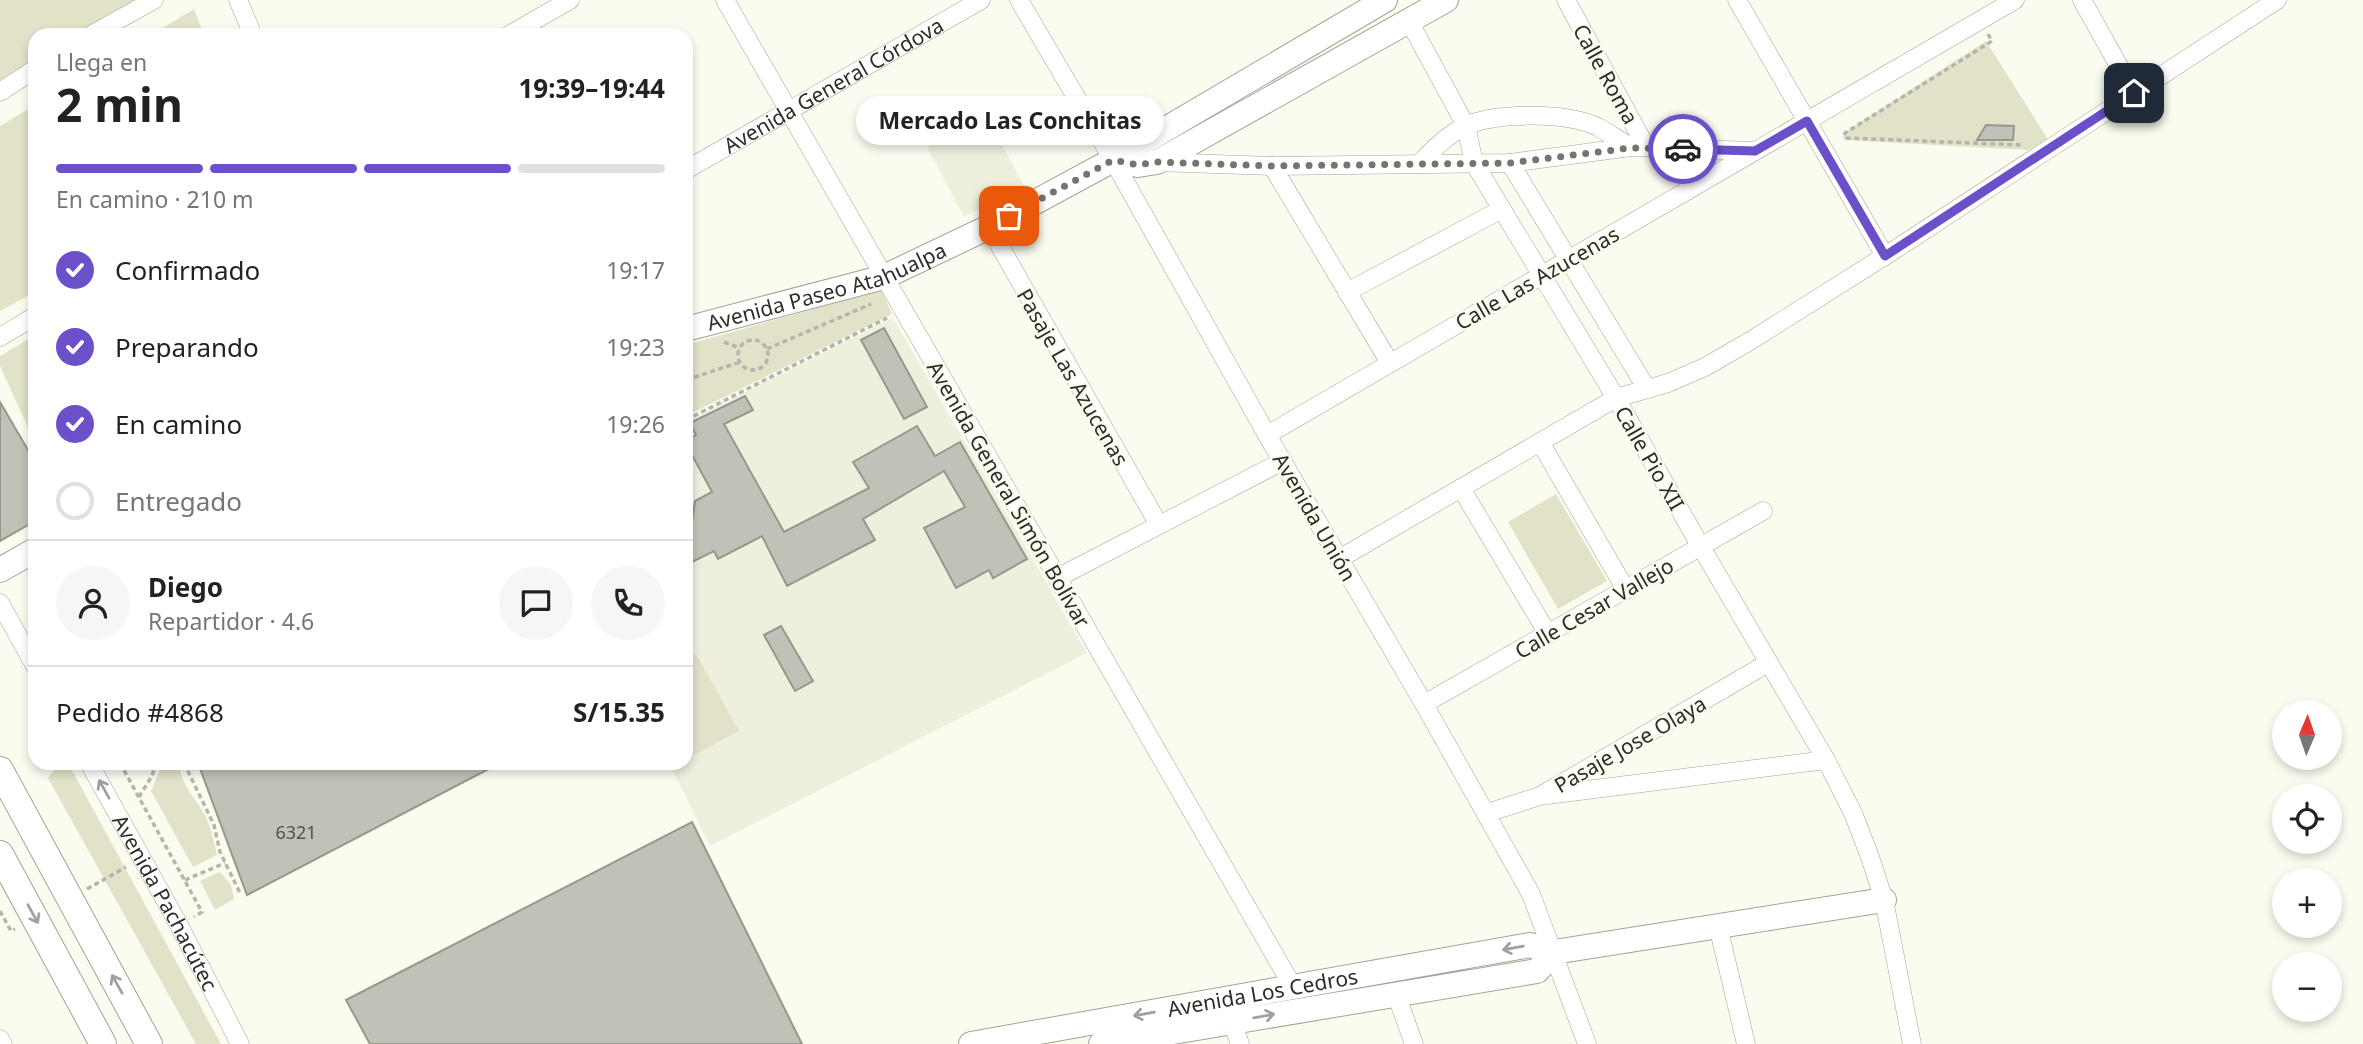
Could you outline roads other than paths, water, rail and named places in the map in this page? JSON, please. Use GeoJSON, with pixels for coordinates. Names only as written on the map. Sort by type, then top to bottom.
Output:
{"type":"FeatureCollection","features":[{"type":"Feature","properties":{"kind":"main road"},"geometry":{"type":"LineString","coordinates":[[0,770],[149,1044]]}},
{"type":"Feature","properties":{"kind":"main road"},"geometry":{"type":"LineString","coordinates":[[0,854],[103,1044]]}},
{"type":"Feature","properties":{"kind":"street"},"geometry":{"type":"LineString","coordinates":[[104,28],[154,0]]}},
{"type":"Feature","properties":{"kind":"street"},"geometry":{"type":"LineString","coordinates":[[239,0],[250,28]]}},
{"type":"Feature","properties":{"kind":"street"},"geometry":{"type":"LineString","coordinates":[[521,28],[570,0]]}},
{"type":"Feature","properties":{"kind":"street","name":"Avenida General Simón Bolívar"},"geometry":{"type":"LineString","coordinates":[[725,0],[1293,987]]}},
{"type":"Feature","properties":{"kind":"street","name":"Avenida General Córdova"},"geometry":{"type":"LineString","coordinates":[[693,166],[981,0]]}},
{"type":"Feature","properties":{"kind":"street","name":"Avenida Unión"},"geometry":{"type":"LineString","coordinates":[[1019,0],[1487,813],[1531,894],[1587,1044]]}},
{"type":"Feature","properties":{"kind":"street","name":"Avenida Paseo Atahualpa"},"geometry":{"type":"LineString","coordinates":[[693,328],[884,277],[989,227],[1113,160],[1385,0]]}},
{"type":"Feature","properties":{"kind":"street"},"geometry":{"type":"LineString","coordinates":[[1157,162],[1446,0]]}},
{"type":"Feature","properties":{"kind":"street","name":"Calle Roma"},"geometry":{"type":"LineString","coordinates":[[1566,0],[1638,147]]}},
{"type":"Feature","properties":{"kind":"street"},"geometry":{"type":"LineString","coordinates":[[1739,0],[1885,256]]}},
{"type":"Feature","properties":{"kind":"street","name":"Calle Las Azucenas"},"geometry":{"type":"LineString","coordinates":[[1267,435],[2015,0]]}},
{"type":"Feature","properties":{"kind":"street"},"geometry":{"type":"LineString","coordinates":[[2082,0],[2134,93]]}},
{"type":"Feature","properties":{"kind":"street"},"geometry":{"type":"LineString","coordinates":[[1339,559],[1616,398],[1668,383],[1705,367],[1885,256],[2277,0]]}},
{"type":"Feature","properties":{"kind":"street","name":"Calle Pio XII"},"geometry":{"type":"LineString","coordinates":[[1409,21],[1466,126],[1474,163],[1616,398],[1700,547],[1826,760],[1853,813],[1884,900],[1913,1044]]}},
{"type":"Feature","properties":{"kind":"street"},"geometry":{"type":"LineString","coordinates":[[0,92],[28,74]]}},
{"type":"Feature","properties":{"kind":"street"},"geometry":{"type":"LineString","coordinates":[[1419,164],[1443,140],[1466,126],[1521,116],[1565,118],[1596,126],[1638,147]]}},
{"type":"Feature","properties":{"kind":"street"},"geometry":{"type":"LineString","coordinates":[[1113,160],[1138,165],[1157,162],[1272,166],[1510,163],[1638,147],[1755,151]]}},
{"type":"Feature","properties":{"kind":"street","name":"Calle Pio XII"},"geometry":{"type":"LineString","coordinates":[[1510,163],[1647,389]]}},
{"type":"Feature","properties":{"kind":"street"},"geometry":{"type":"LineString","coordinates":[[1272,166],[1390,363]]}},
{"type":"Feature","properties":{"kind":"street"},"geometry":{"type":"LineString","coordinates":[[1347,292],[1502,209]]}},
{"type":"Feature","properties":{"kind":"street","name":"Pasaje Las Azucenas"},"geometry":{"type":"LineString","coordinates":[[989,227],[1159,525]]}},
{"type":"Feature","properties":{"kind":"street"},"geometry":{"type":"LineString","coordinates":[[0,337],[28,320]]}},
{"type":"Feature","properties":{"kind":"street"},"geometry":{"type":"LineString","coordinates":[[1539,442],[1626,590]]}},
{"type":"Feature","properties":{"kind":"street"},"geometry":{"type":"LineString","coordinates":[[1057,578],[1283,461]]}},
{"type":"Feature","properties":{"kind":"street"},"geometry":{"type":"LineString","coordinates":[[1461,488],[1548,634]]}},
{"type":"Feature","properties":{"kind":"street","name":"Calle Cesar Vallejo"},"geometry":{"type":"LineString","coordinates":[[1424,704],[1763,511]]}},
{"type":"Feature","properties":{"kind":"street"},"geometry":{"type":"LineString","coordinates":[[0,570],[28,554]]}},
{"type":"Feature","properties":{"kind":"street"},"geometry":{"type":"LineString","coordinates":[[0,603],[28,653]]}},
{"type":"Feature","properties":{"kind":"street","name":"Pasaje Jose Olaya"},"geometry":{"type":"LineString","coordinates":[[1487,813],[1540,796],[1768,663]]}},
{"type":"Feature","properties":{"kind":"street"},"geometry":{"type":"LineString","coordinates":[[1540,796],[1826,760]]}},
{"type":"Feature","properties":{"kind":"street","name":"Avenida Pachacútec"},"geometry":{"type":"LineString","coordinates":[[93,770],[179,925],[240,1044]]}},
{"type":"Feature","properties":{"kind":"street","name":"Avenida Los Cedros"},"geometry":{"type":"LineString","coordinates":[[971,1044],[1530,945],[1554,952],[1884,900]]}},
{"type":"Feature","properties":{"kind":"street"},"geometry":{"type":"LineString","coordinates":[[1718,926],[1746,1044]]}},
{"type":"Feature","properties":{"kind":"street","name":"Avenida Los Cedros"},"geometry":{"type":"LineString","coordinates":[[1101,1044],[1236,1033],[1396,994],[1537,971],[1554,952]]}},
{"type":"Feature","properties":{"kind":"street"},"geometry":{"type":"LineString","coordinates":[[1396,994],[1414,1044]]}},
{"type":"Feature","properties":{"kind":"street"},"geometry":{"type":"LineString","coordinates":[[0,1039],[3,1044]]}},
{"type":"Feature","properties":{"kind":"place","name":"Mercado Las Conchitas"},"geometry":{"type":"Point","coordinates":[1009,216]}}]}
